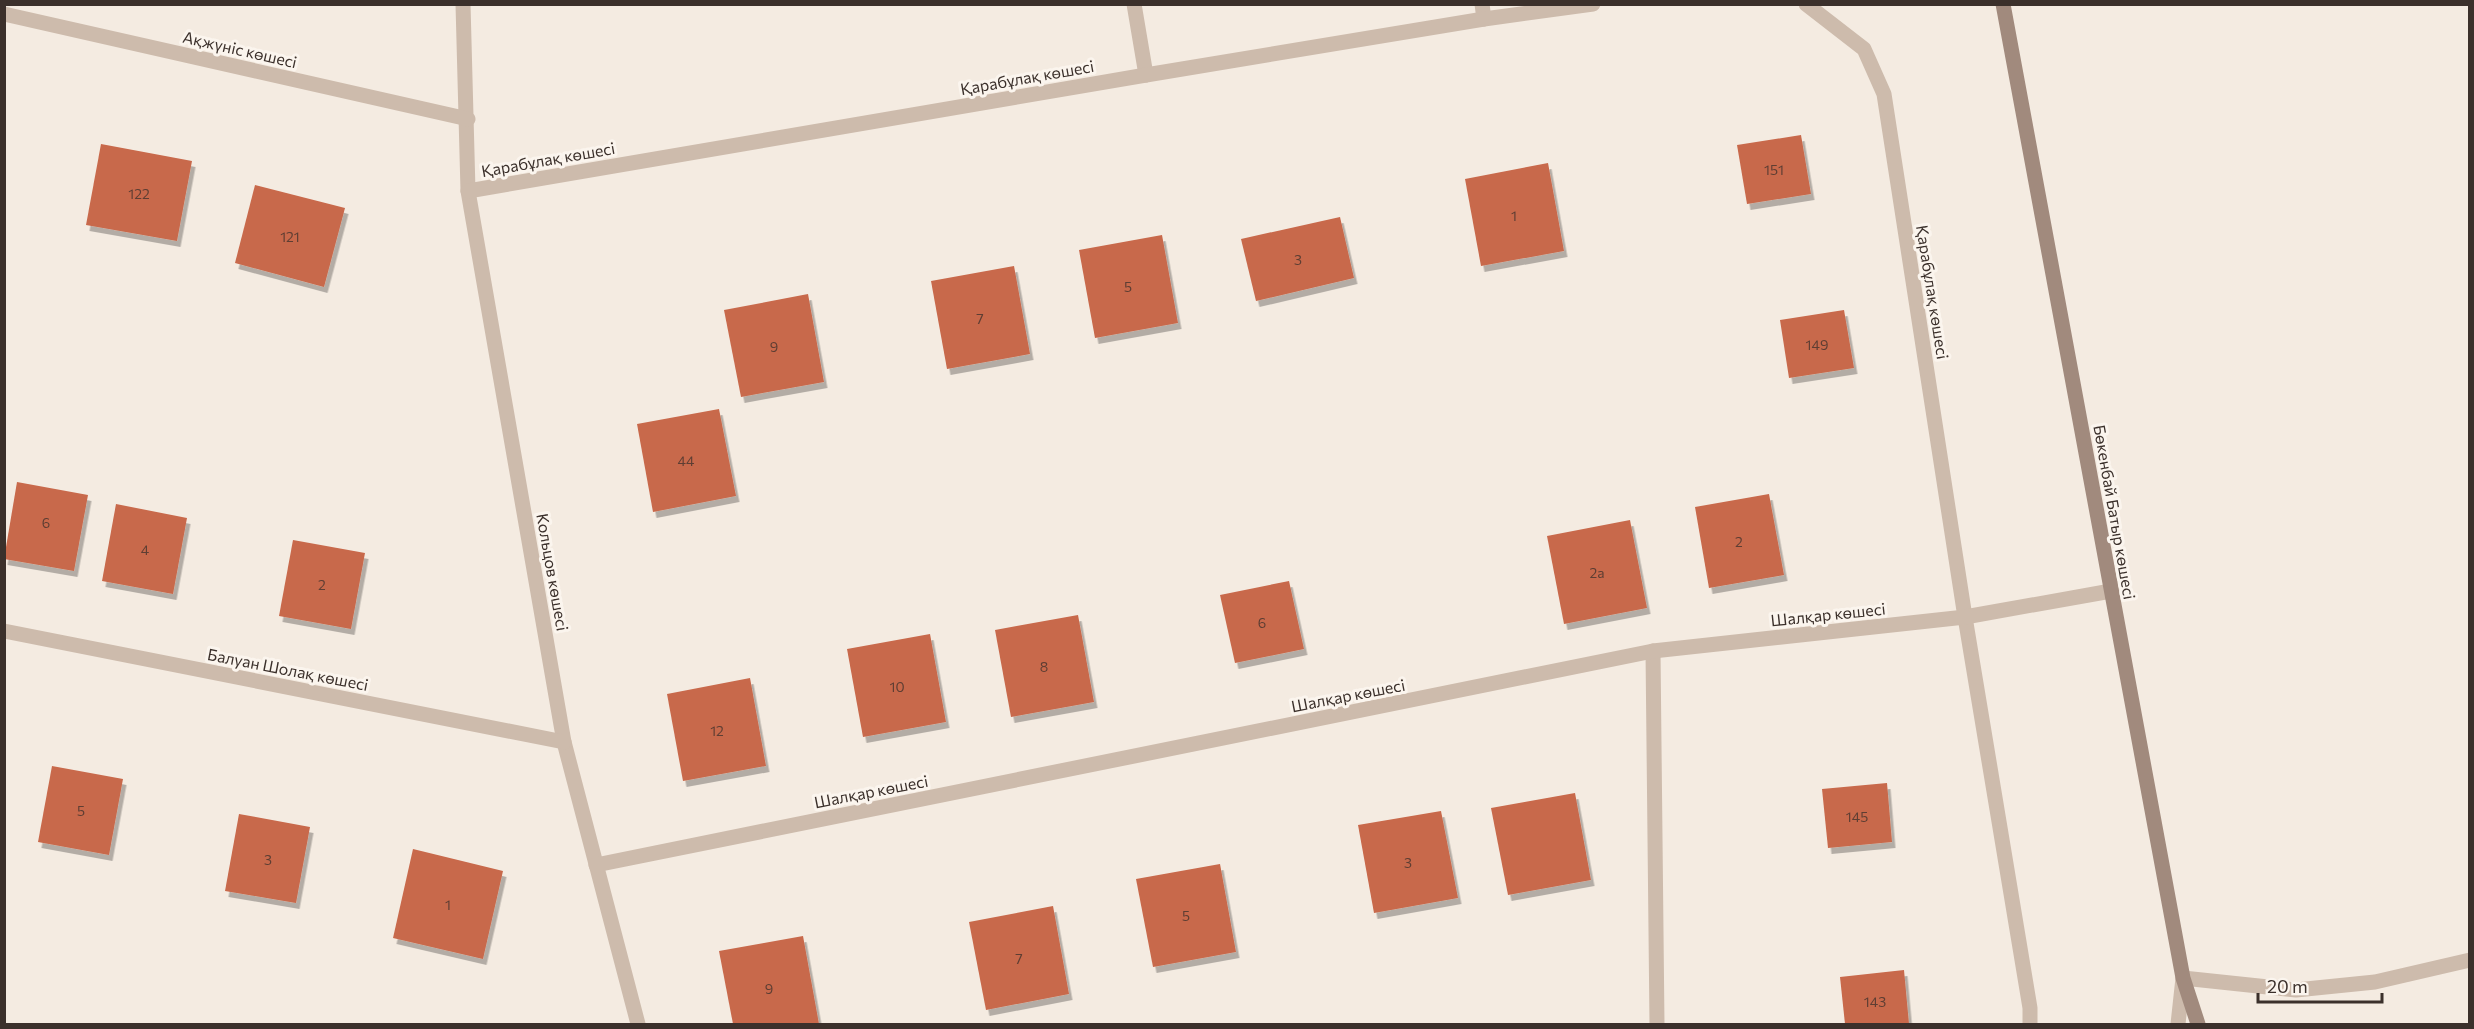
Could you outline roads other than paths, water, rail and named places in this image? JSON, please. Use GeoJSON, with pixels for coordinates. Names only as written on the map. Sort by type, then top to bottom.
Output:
{"type":"FeatureCollection","features":[{"type":"Feature","properties":{"kind":"main road","name":"Бөкенбай Батыр көшесі"},"geometry":{"type":"LineString","coordinates":[[2003,4],[2183,978],[2198,1024]]}},
{"type":"Feature","properties":{"kind":"street","name":"Кольцов көшесі"},"geometry":{"type":"LineString","coordinates":[[463,4],[468,119],[468,191],[564,742],[638,1024]]}},
{"type":"Feature","properties":{"kind":"street"},"geometry":{"type":"LineString","coordinates":[[1134,4],[1146,75]]}},
{"type":"Feature","properties":{"kind":"street","name":"Қарабұлақ көшесі"},"geometry":{"type":"LineString","coordinates":[[468,191],[1146,75],[1483,12],[1593,4]]}},
{"type":"Feature","properties":{"kind":"street","name":"Қарабұлақ көшесі"},"geometry":{"type":"LineString","coordinates":[[1806,4],[1864,49],[1884,94],[1965,617],[2030,1008],[2030,1024]]}},
{"type":"Feature","properties":{"kind":"street","name":"Ақжүніс көшесі"},"geometry":{"type":"LineString","coordinates":[[4,14],[468,119]]}},
{"type":"Feature","properties":{"kind":"street","name":"Шалқар көшесі"},"geometry":{"type":"LineString","coordinates":[[596,865],[1653,651],[1965,617],[2111,591]]}},
{"type":"Feature","properties":{"kind":"street","name":"Балуан Шолақ көшесі"},"geometry":{"type":"LineString","coordinates":[[4,631],[564,742]]}},
{"type":"Feature","properties":{"kind":"street"},"geometry":{"type":"LineString","coordinates":[[1653,651],[1657,1024]]}},
{"type":"Feature","properties":{"kind":"street"},"geometry":{"type":"LineString","coordinates":[[2178,1024],[2183,978],[2296,990],[2375,982],[2469,960]]}}]}
